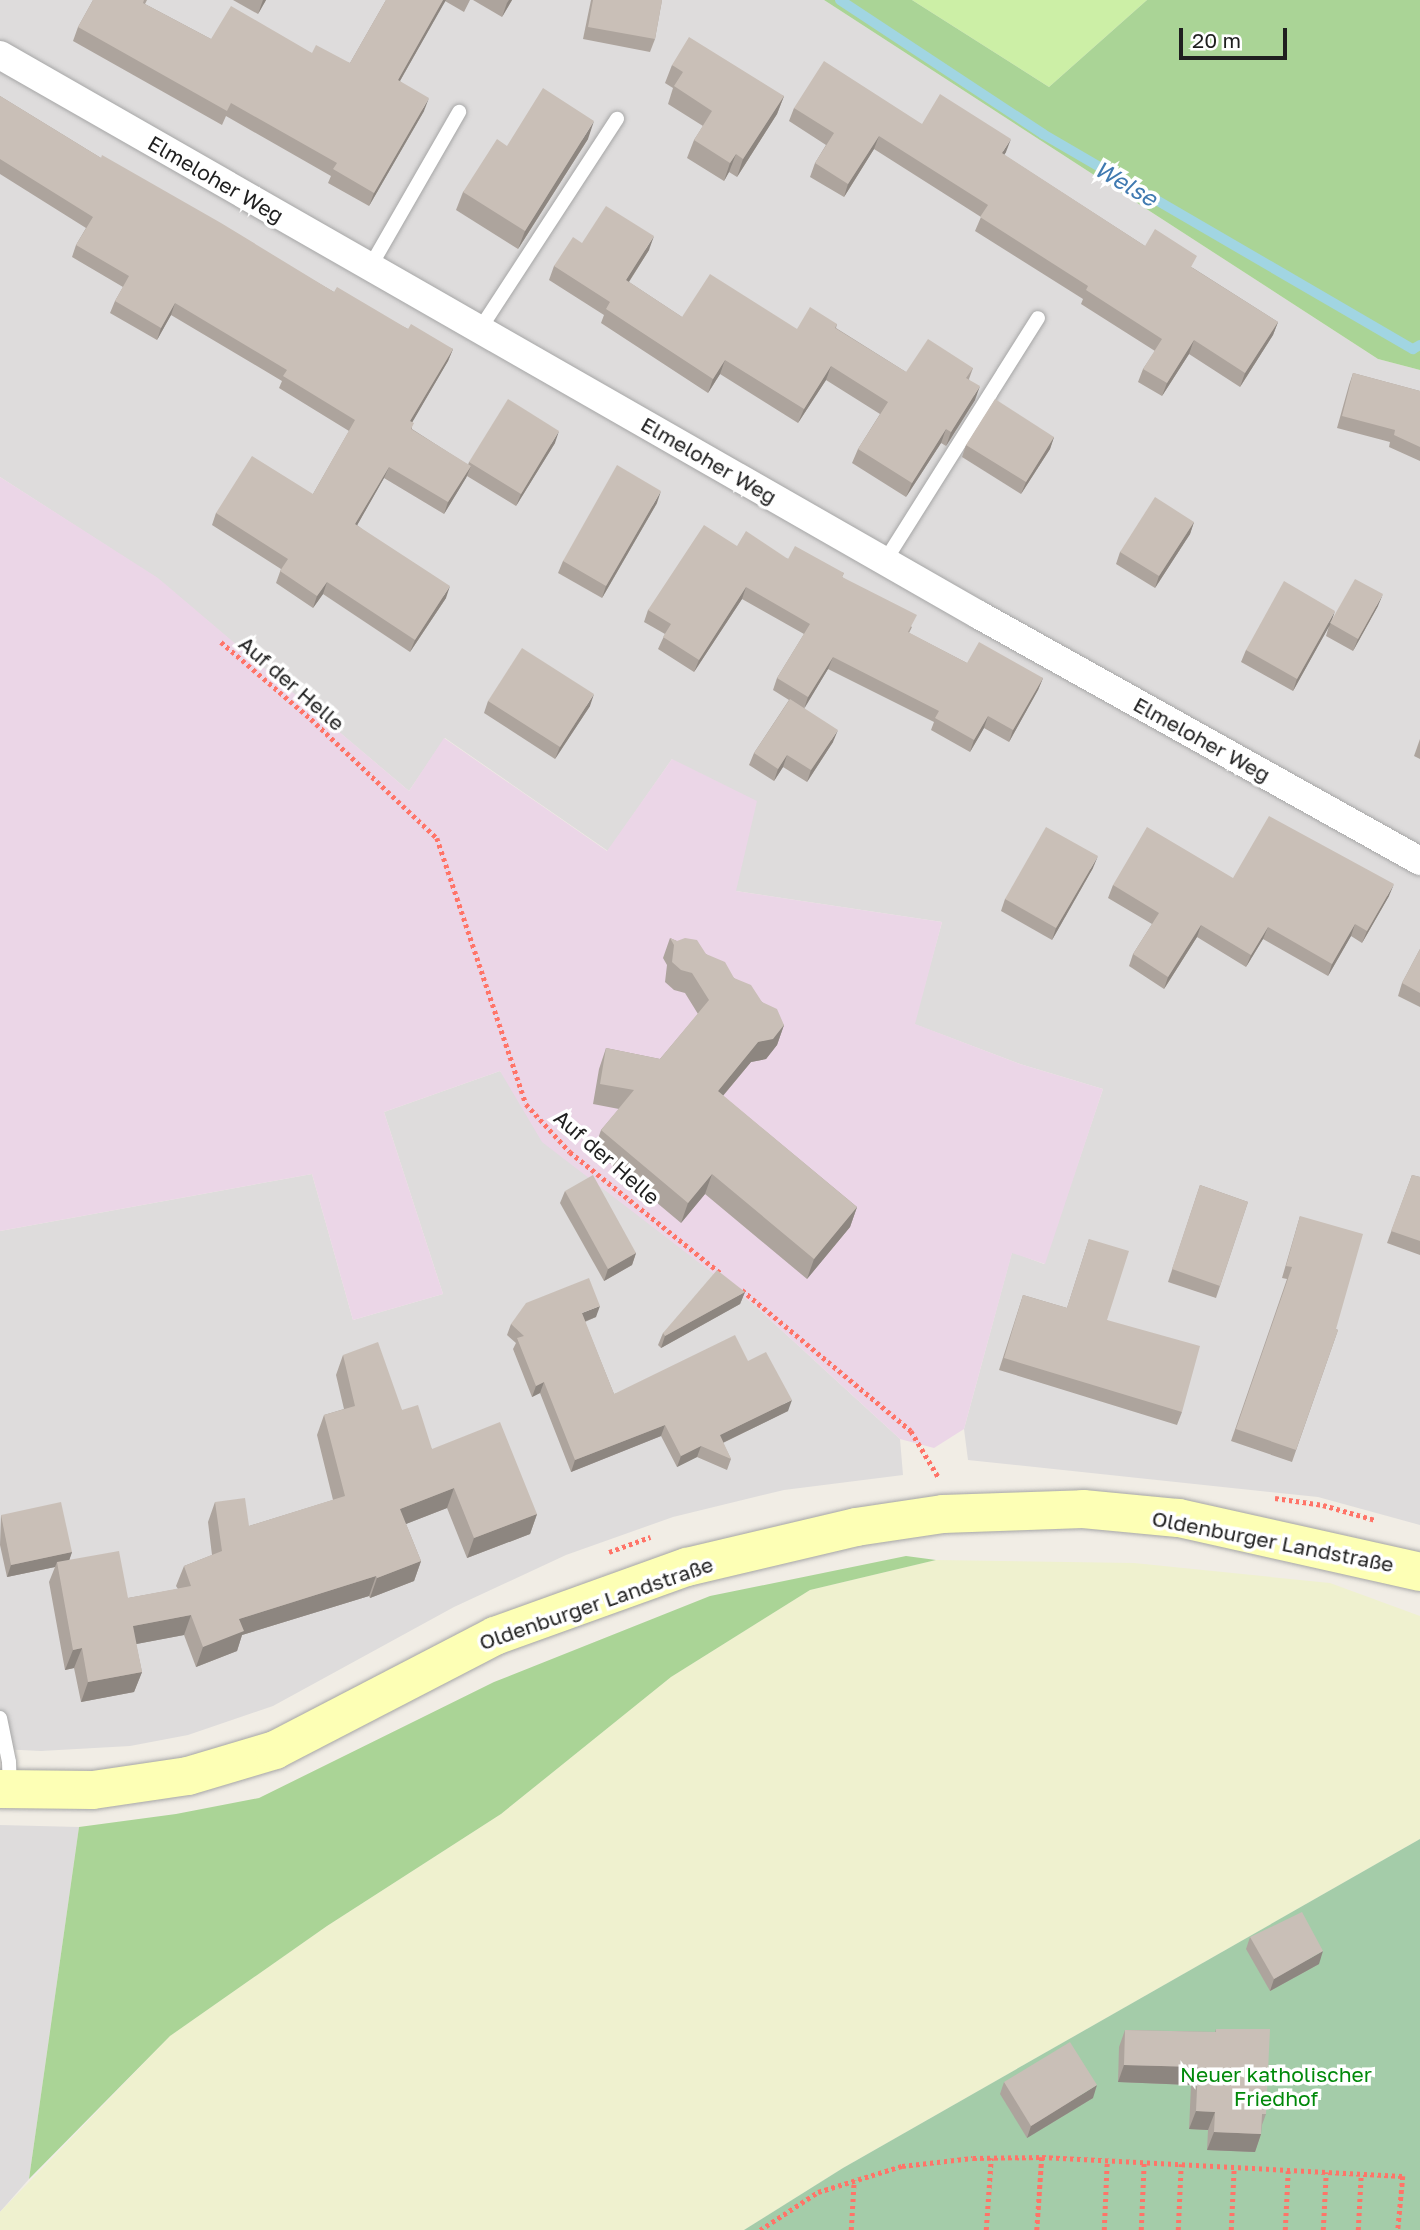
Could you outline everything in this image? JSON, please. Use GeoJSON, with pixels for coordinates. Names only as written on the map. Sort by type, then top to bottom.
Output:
{"type":"FeatureCollection","features":[{"type":"Feature","properties":{"kind":"main road","name":"Oldenburger Landstraße"},"geometry":{"type":"LineString","coordinates":[[5,1790],[93,1790],[188,1776],[275,1750],[495,1636],[687,1567],[856,1527],[943,1514],[1083,1509],[1180,1518],[1420,1572]]}},
{"type":"Feature","properties":{"kind":"street","name":"Elmeloher Weg"},"geometry":{"type":"LineString","coordinates":[[0,55],[885,561],[1420,861]]}},
{"type":"Feature","properties":{"kind":"lane"},"geometry":{"type":"LineString","coordinates":[[370,267],[459,112]]}},
{"type":"Feature","properties":{"kind":"lane"},"geometry":{"type":"LineString","coordinates":[[480,329],[617,119]]}},
{"type":"Feature","properties":{"kind":"lane"},"geometry":{"type":"LineString","coordinates":[[885,561],[1038,317]]}},
{"type":"Feature","properties":{"kind":"lane"},"geometry":{"type":"LineString","coordinates":[[0,1718],[9,1762],[5,1790]]}},
{"type":"Feature","properties":{"kind":"path","name":"Auf der Helle"},"geometry":{"type":"LineString","coordinates":[[221,642],[311,719],[437,838],[526,1104],[570,1152],[730,1280]]}},
{"type":"Feature","properties":{"kind":"path"},"geometry":{"type":"LineString","coordinates":[[741,1289],[911,1431],[941,1480],[943,1514]]}},
{"type":"Feature","properties":{"kind":"path"},"geometry":{"type":"LineString","coordinates":[[1037,2230],[1042,2157]]}},
{"type":"Feature","properties":{"kind":"path"},"geometry":{"type":"LineString","coordinates":[[760,2230],[818,2192],[902,2166],[991,2158],[1042,2157],[1403,2176],[1398,2230]]}},
{"type":"Feature","properties":{"kind":"path"},"geometry":{"type":"LineString","coordinates":[[986,2230],[991,2158]]}},
{"type":"Feature","properties":{"kind":"path"},"geometry":{"type":"LineString","coordinates":[[1104,2230],[1107,2161]]}},
{"type":"Feature","properties":{"kind":"path"},"geometry":{"type":"LineString","coordinates":[[1141,2230],[1144,2162]]}},
{"type":"Feature","properties":{"kind":"path"},"geometry":{"type":"LineString","coordinates":[[1178,2230],[1181,2164]]}},
{"type":"Feature","properties":{"kind":"path"},"geometry":{"type":"LineString","coordinates":[[1231,2230],[1234,2167]]}},
{"type":"Feature","properties":{"kind":"path"},"geometry":{"type":"LineString","coordinates":[[1285,2230],[1288,2171]]}},
{"type":"Feature","properties":{"kind":"path"},"geometry":{"type":"LineString","coordinates":[[1323,2230],[1326,2172]]}},
{"type":"Feature","properties":{"kind":"path"},"geometry":{"type":"LineString","coordinates":[[1358,2230],[1361,2174]]}},
{"type":"Feature","properties":{"kind":"path"},"geometry":{"type":"LineString","coordinates":[[852,2230],[854,2180]]}},
{"type":"Feature","properties":{"kind":"shaded area"},"geometry":{"type":"Polygon","coordinates":[[[0,0],[824,0],[1378,359],[1420,370],[1420,1525],[1318,1497],[968,1460],[964,1429],[1012,1252],[1044,1264],[1103,1089],[1020,1064],[914,1024],[942,922],[736,891],[672,759],[608,851],[445,738],[409,791],[158,579],[0,477],[0,0]]]}},
{"type":"Feature","properties":{"kind":"shaded area"},"geometry":{"type":"Polygon","coordinates":[[[0,477],[158,578],[409,791],[444,738],[607,851],[672,759],[757,801],[736,891],[942,922],[915,1024],[1020,1064],[1103,1089],[1045,1264],[1012,1253],[964,1429],[934,1448],[900,1439],[753,1304],[542,1142],[500,1071],[384,1112],[443,1294],[353,1320],[312,1174],[0,1231],[0,477]]]}},
{"type":"Feature","properties":{"kind":"shaded area"},"geometry":{"type":"Polygon","coordinates":[[[500,1071],[597,1183],[753,1304],[900,1439],[903,1475],[784,1490],[673,1517],[566,1555],[454,1607],[273,1706],[188,1735],[130,1746],[41,1751],[0,1749],[0,1231],[312,1174],[353,1320],[443,1294],[384,1112],[500,1071]]]}},
{"type":"Feature","properties":{"kind":"shaded area"},"geometry":{"type":"Polygon","coordinates":[[[0,1825],[79,1827],[29,2179],[0,2212],[0,1825]]]}},
{"type":"Feature","properties":{"kind":"green space"},"geometry":{"type":"Polygon","coordinates":[[[824,0],[912,0],[1049,87],[1147,0],[1420,0],[1420,370],[1378,359],[824,0]]]}},
{"type":"Feature","properties":{"kind":"green space"},"geometry":{"type":"Polygon","coordinates":[[[912,0],[1147,0],[1049,87],[912,0]]]}},
{"type":"Feature","properties":{"kind":"green space"},"geometry":{"type":"Polygon","coordinates":[[[906,1556],[936,1560],[810,1590],[671,1677],[501,1814],[327,1926],[170,2036],[29,2179],[79,1827],[176,1814],[259,1798],[494,1682],[710,1596],[906,1556]]]}},
{"type":"Feature","properties":{"kind":"green space"},"geometry":{"type":"Polygon","coordinates":[[[936,1560],[1134,1563],[1330,1583],[1420,1616],[1420,1839],[843,2168],[744,2230],[0,2230],[0,2212],[170,2036],[327,1926],[501,1814],[671,1677],[810,1590],[936,1560]]]}},
{"type":"Feature","properties":{"kind":"green space","name":"Neuer katholischer Friedhof"},"geometry":{"type":"Polygon","coordinates":[[[1420,1839],[1420,2230],[744,2230],[843,2168],[1420,1839]]]}},
{"type":"Feature","properties":{"kind":"building"},"geometry":{"type":"Polygon","coordinates":[[[93,0],[144,0],[143,3],[211,39],[231,6],[312,53],[316,45],[350,63],[386,0],[443,0],[398,80],[429,98],[374,193],[333,169],[337,163],[231,103],[227,111],[78,27],[93,0]]]}},
{"type":"Feature","properties":{"kind":"building"},"geometry":{"type":"Polygon","coordinates":[[[593,0],[662,0],[655,39],[588,27],[593,0]]]}},
{"type":"Feature","properties":{"kind":"building"},"geometry":{"type":"Polygon","coordinates":[[[689,37],[784,96],[743,159],[736,154],[730,163],[694,140],[712,111],[674,86],[683,72],[672,65],[689,37]]]}},
{"type":"Feature","properties":{"kind":"building"},"geometry":{"type":"Polygon","coordinates":[[[824,61],[922,124],[940,94],[1011,139],[1002,153],[1145,246],[1155,229],[1197,256],[1191,267],[1278,322],[1245,373],[1194,340],[1167,383],[1143,369],[1162,339],[1086,290],[1088,286],[980,217],[988,205],[879,136],[848,184],[815,163],[834,133],[794,108],[824,61]]]}},
{"type":"Feature","properties":{"kind":"building"},"geometry":{"type":"Polygon","coordinates":[[[543,88],[594,121],[525,231],[463,192],[497,139],[507,146],[543,88]]]}},
{"type":"Feature","properties":{"kind":"building"},"geometry":{"type":"Polygon","coordinates":[[[0,96],[101,158],[102,155],[221,223],[334,292],[337,287],[408,329],[411,324],[453,349],[410,421],[414,423],[411,429],[471,466],[448,502],[389,467],[355,524],[450,586],[415,640],[327,582],[317,596],[280,571],[288,559],[216,513],[252,456],[313,494],[355,420],[283,376],[287,370],[175,303],[161,328],[115,301],[129,276],[76,245],[93,217],[0,159],[0,96]]]}},
{"type":"Feature","properties":{"kind":"building"},"geometry":{"type":"Polygon","coordinates":[[[606,206],[654,236],[626,280],[682,317],[710,274],[797,329],[810,307],[837,324],[835,328],[906,372],[928,339],[973,368],[966,378],[980,386],[951,432],[946,429],[912,483],[858,449],[888,402],[831,366],[804,409],[725,360],[713,379],[606,309],[610,302],[554,266],[573,237],[582,243],[606,206]]]}},
{"type":"Feature","properties":{"kind":"building"},"geometry":{"type":"Polygon","coordinates":[[[1353,373],[1420,391],[1420,447],[1394,435],[1395,430],[1342,416],[1353,373]]]}},
{"type":"Feature","properties":{"kind":"building"},"geometry":{"type":"Polygon","coordinates":[[[508,399],[559,431],[521,494],[469,462],[508,399]]]}},
{"type":"Feature","properties":{"kind":"building"},"geometry":{"type":"Polygon","coordinates":[[[995,399],[1054,437],[1026,482],[966,445],[995,399]]]}},
{"type":"Feature","properties":{"kind":"building"},"geometry":{"type":"Polygon","coordinates":[[[617,465],[661,491],[606,586],[563,561],[617,465]]]}},
{"type":"Feature","properties":{"kind":"building"},"geometry":{"type":"Polygon","coordinates":[[[1155,497],[1194,522],[1159,576],[1120,552],[1155,497]]]}},
{"type":"Feature","properties":{"kind":"building"},"geometry":{"type":"Polygon","coordinates":[[[704,525],[737,546],[746,531],[788,559],[795,546],[844,573],[842,577],[917,615],[908,632],[967,663],[979,642],[1043,678],[1013,730],[988,716],[974,740],[935,718],[939,711],[833,657],[808,697],[777,678],[810,624],[746,587],[699,660],[663,637],[671,624],[648,610],[704,525]]]}},
{"type":"Feature","properties":{"kind":"building"},"geometry":{"type":"Polygon","coordinates":[[[1355,579],[1383,594],[1358,639],[1330,623],[1355,579]]]}},
{"type":"Feature","properties":{"kind":"building"},"geometry":{"type":"Polygon","coordinates":[[[1284,581],[1335,611],[1297,679],[1246,650],[1284,581]]]}},
{"type":"Feature","properties":{"kind":"building"},"geometry":{"type":"Polygon","coordinates":[[[522,648],[594,694],[560,747],[488,701],[522,648]]]}},
{"type":"Feature","properties":{"kind":"building"},"geometry":{"type":"Polygon","coordinates":[[[790,699],[838,730],[811,770],[787,755],[778,769],[754,753],[790,699]]]}},
{"type":"Feature","properties":{"kind":"building"},"geometry":{"type":"Polygon","coordinates":[[[1269,816],[1394,884],[1367,931],[1355,924],[1332,964],[1268,927],[1251,955],[1201,925],[1168,977],[1133,954],[1159,913],[1113,885],[1147,827],[1233,878],[1269,816]]]}},
{"type":"Feature","properties":{"kind":"building"},"geometry":{"type":"Polygon","coordinates":[[[1046,827],[1098,856],[1056,928],[1005,899],[1046,827]]]}},
{"type":"Feature","properties":{"kind":"building"},"geometry":{"type":"Polygon","coordinates":[[[670,938],[677,941],[685,938],[697,940],[706,954],[725,962],[734,978],[751,985],[762,1002],[777,1009],[784,1025],[773,1039],[758,1042],[718,1091],[857,1207],[814,1259],[712,1174],[688,1203],[601,1130],[634,1090],[600,1084],[606,1048],[660,1059],[709,1000],[692,973],[681,970],[672,962],[674,945],[670,938]]]}},
{"type":"Feature","properties":{"kind":"building"},"geometry":{"type":"Polygon","coordinates":[[[1420,949],[1420,993],[1402,983],[1420,949]]]}},
{"type":"Feature","properties":{"kind":"building"},"geometry":{"type":"Polygon","coordinates":[[[593,1175],[636,1253],[608,1269],[565,1191],[593,1175]]]}},
{"type":"Feature","properties":{"kind":"building"},"geometry":{"type":"Polygon","coordinates":[[[1412,1175],[1420,1177],[1420,1241],[1391,1231],[1412,1175]]]}},
{"type":"Feature","properties":{"kind":"building"},"geometry":{"type":"Polygon","coordinates":[[[1200,1185],[1248,1202],[1220,1286],[1172,1269],[1200,1185]]]}},
{"type":"Feature","properties":{"kind":"building"},"geometry":{"type":"Polygon","coordinates":[[[1300,1216],[1363,1234],[1336,1329],[1338,1330],[1296,1450],[1236,1429],[1292,1267],[1286,1266],[1300,1216]]]}},
{"type":"Feature","properties":{"kind":"building"},"geometry":{"type":"Polygon","coordinates":[[[1089,1239],[1129,1251],[1107,1320],[1200,1346],[1182,1412],[1004,1358],[1023,1295],[1067,1308],[1089,1239]]]}},
{"type":"Feature","properties":{"kind":"building"},"geometry":{"type":"Polygon","coordinates":[[[717,1270],[745,1292],[665,1336],[663,1333],[717,1270]]]}},
{"type":"Feature","properties":{"kind":"building"},"geometry":{"type":"Polygon","coordinates":[[[589,1278],[600,1306],[582,1313],[614,1394],[735,1335],[748,1361],[766,1352],[792,1400],[720,1435],[731,1459],[701,1446],[681,1456],[665,1425],[575,1460],[544,1382],[536,1386],[517,1338],[524,1336],[511,1324],[526,1303],[589,1278]]]}},
{"type":"Feature","properties":{"kind":"building"},"geometry":{"type":"Polygon","coordinates":[[[378,1342],[402,1410],[418,1405],[432,1449],[500,1422],[537,1514],[474,1538],[454,1488],[400,1509],[421,1561],[377,1578],[376,1576],[239,1619],[244,1631],[203,1647],[191,1615],[133,1626],[142,1672],[88,1682],[82,1648],[73,1650],[57,1562],[119,1551],[128,1598],[191,1586],[184,1566],[222,1551],[215,1502],[245,1498],[249,1526],[345,1496],[324,1415],[355,1406],[343,1355],[378,1342]]]}},
{"type":"Feature","properties":{"kind":"building"},"geometry":{"type":"Polygon","coordinates":[[[61,1502],[72,1552],[11,1565],[1,1515],[61,1502]]]}},
{"type":"Feature","properties":{"kind":"building"},"geometry":{"type":"Polygon","coordinates":[[[1302,1912],[1323,1951],[1274,1979],[1250,1937],[1302,1912]]]}},
{"type":"Feature","properties":{"kind":"building"},"geometry":{"type":"Polygon","coordinates":[[[1216,2029],[1270,2029],[1266,2114],[1262,2114],[1261,2134],[1214,2132],[1215,2112],[1196,2111],[1198,2067],[1124,2065],[1125,2030],[1216,2032],[1216,2029]]]}},
{"type":"Feature","properties":{"kind":"building"},"geometry":{"type":"Polygon","coordinates":[[[1070,2042],[1097,2085],[1031,2126],[1004,2082],[1070,2042]]]}},
{"type":"Feature","properties":{"kind":"waterway","name":"Welse"},"geometry":{"type":"LineString","coordinates":[[840,0],[1043,134],[1413,349],[1420,345]]}}]}
